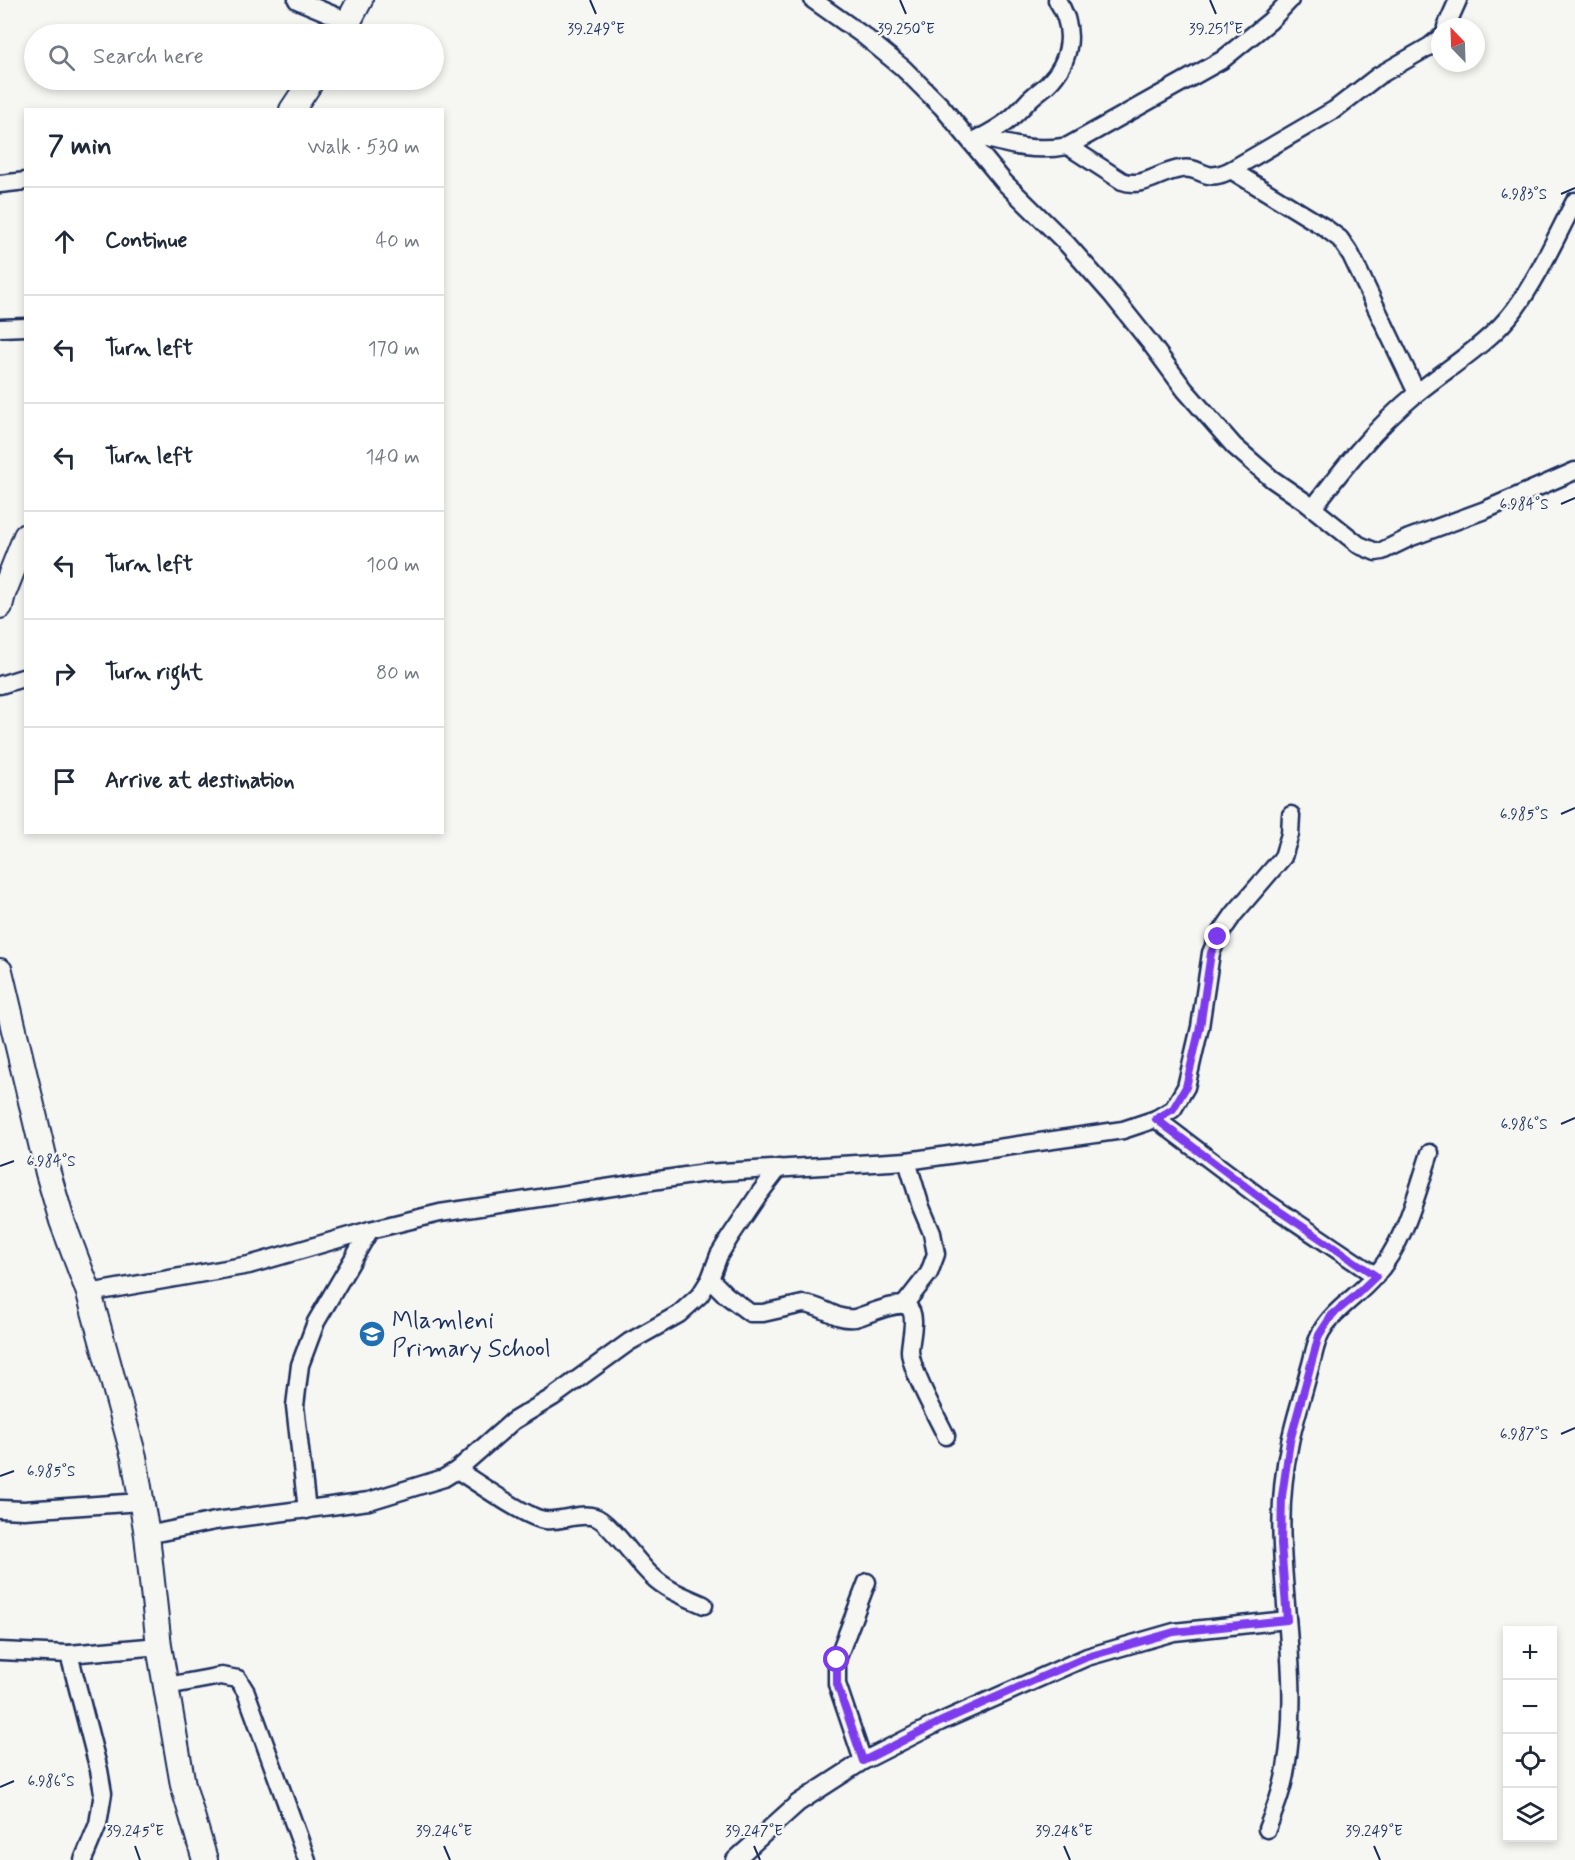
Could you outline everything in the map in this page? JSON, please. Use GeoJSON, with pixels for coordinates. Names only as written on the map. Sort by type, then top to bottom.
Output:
{"type":"FeatureCollection","features":[{"type":"Feature","properties":{"kind":"main road"},"geometry":{"type":"LineString","coordinates":[[348,24],[360,0]]}},
{"type":"Feature","properties":{"kind":"main road"},"geometry":{"type":"LineString","coordinates":[[293,108],[305,90]]}},
{"type":"Feature","properties":{"kind":"main road"},"geometry":{"type":"LineString","coordinates":[[0,606],[24,541]]}},
{"type":"Feature","properties":{"kind":"main road"},"geometry":{"type":"LineString","coordinates":[[0,971],[48,1173],[62,1221],[89,1293],[134,1457],[147,1535],[159,1646],[183,1785],[205,1860]]}},
{"type":"Feature","properties":{"kind":"street"},"geometry":{"type":"LineString","coordinates":[[297,0],[339,24]]}},
{"type":"Feature","properties":{"kind":"street"},"geometry":{"type":"LineString","coordinates":[[813,0],[864,36],[903,68],[976,140],[1004,182],[1067,244],[1112,295],[1185,390],[1221,432],[1266,474],[1359,545],[1376,552],[1485,510],[1575,471]]}},
{"type":"Feature","properties":{"kind":"street"},"geometry":{"type":"LineString","coordinates":[[976,140],[1011,120],[1059,70],[1066,55],[1070,32],[1069,21],[1057,0]]}},
{"type":"Feature","properties":{"kind":"street"},"geometry":{"type":"LineString","coordinates":[[976,140],[1043,150],[1068,146],[1222,60],[1270,21],[1290,0]]}},
{"type":"Feature","properties":{"kind":"street"},"geometry":{"type":"LineString","coordinates":[[1450,18],[1458,0]]}},
{"type":"Feature","properties":{"kind":"street"},"geometry":{"type":"LineString","coordinates":[[1068,146],[1122,181],[1132,184],[1139,184],[1168,171],[1182,168],[1193,168],[1209,176],[1219,175],[1334,110],[1378,76],[1431,45]]}},
{"type":"Feature","properties":{"kind":"street"},"geometry":{"type":"LineString","coordinates":[[1231,170],[1324,227],[1340,240],[1351,255],[1417,393]]}},
{"type":"Feature","properties":{"kind":"street"},"geometry":{"type":"LineString","coordinates":[[0,184],[24,181]]}},
{"type":"Feature","properties":{"kind":"street"},"geometry":{"type":"LineString","coordinates":[[1313,508],[1349,460],[1376,430],[1417,393],[1485,340],[1514,310],[1575,201]]}},
{"type":"Feature","properties":{"kind":"street"},"geometry":{"type":"LineString","coordinates":[[0,328],[24,327]]}},
{"type":"Feature","properties":{"kind":"street"},"geometry":{"type":"LineString","coordinates":[[0,685],[24,678]]}},
{"type":"Feature","properties":{"kind":"street"},"geometry":{"type":"LineString","coordinates":[[89,1293],[249,1265],[370,1230],[440,1213],[705,1173],[907,1161],[1123,1130],[1156,1119],[1173,1109],[1186,1087],[1200,1027],[1211,953],[1218,937],[1248,895],[1283,857],[1290,834],[1291,815]]}},
{"type":"Feature","properties":{"kind":"street"},"geometry":{"type":"LineString","coordinates":[[1156,1119],[1290,1219],[1376,1276]]}},
{"type":"Feature","properties":{"kind":"street"},"geometry":{"type":"LineString","coordinates":[[1267,1829],[1280,1794],[1290,1736],[1291,1698],[1282,1496],[1290,1441],[1319,1335],[1332,1315],[1376,1276],[1396,1245],[1414,1207],[1430,1154]]}},
{"type":"Feature","properties":{"kind":"street"},"geometry":{"type":"LineString","coordinates":[[710,1279],[741,1307],[756,1314],[803,1304],[822,1308],[838,1317],[852,1318],[904,1305],[929,1273],[936,1254],[932,1233],[921,1207],[907,1161]]}},
{"type":"Feature","properties":{"kind":"street"},"geometry":{"type":"LineString","coordinates":[[147,1535],[215,1521],[369,1501],[444,1479],[458,1470],[513,1421],[553,1397],[629,1342],[679,1314],[700,1295],[730,1237],[779,1168]]}},
{"type":"Feature","properties":{"kind":"street"},"geometry":{"type":"LineString","coordinates":[[307,1510],[295,1406],[300,1365],[316,1322],[370,1230]]}},
{"type":"Feature","properties":{"kind":"street"},"geometry":{"type":"LineString","coordinates":[[904,1305],[911,1310],[912,1314],[910,1344],[912,1361],[946,1436]]}},
{"type":"Feature","properties":{"kind":"street"},"geometry":{"type":"LineString","coordinates":[[458,1470],[526,1513],[542,1520],[561,1521],[579,1516],[596,1517],[612,1531],[653,1578],[673,1592],[704,1605]]}},
{"type":"Feature","properties":{"kind":"street"},"geometry":{"type":"LineString","coordinates":[[0,1509],[34,1510],[141,1502]]}},
{"type":"Feature","properties":{"kind":"street"},"geometry":{"type":"LineString","coordinates":[[863,1761],[837,1684],[837,1660],[867,1582]]}},
{"type":"Feature","properties":{"kind":"street"},"geometry":{"type":"LineString","coordinates":[[735,1860],[798,1803],[863,1761],[940,1722],[1087,1657],[1174,1632],[1287,1620]]}},
{"type":"Feature","properties":{"kind":"street"},"geometry":{"type":"LineString","coordinates":[[0,1651],[69,1654],[159,1646]]}},
{"type":"Feature","properties":{"kind":"street"},"geometry":{"type":"LineString","coordinates":[[69,1654],[103,1793],[98,1824],[83,1860]]}},
{"type":"Feature","properties":{"kind":"street"},"geometry":{"type":"LineString","coordinates":[[167,1686],[221,1676],[238,1680],[246,1692],[307,1860]]}},
{"type":"Feature","properties":{"kind":"place","name":"Mlamleni Primary School"},"geometry":{"type":"Point","coordinates":[372,1334]}},
{"type":"Feature","properties":{"kind":"route"},"geometry":{"type":"LineString","coordinates":[[837,1660],[837,1684],[863,1761],[940,1722],[1087,1657],[1174,1632],[1287,1620],[1281,1544],[1282,1496],[1290,1441],[1319,1335],[1332,1315],[1376,1276],[1266,1202],[1156,1119],[1173,1109],[1186,1087],[1200,1027],[1211,953],[1218,937]]}}]}
